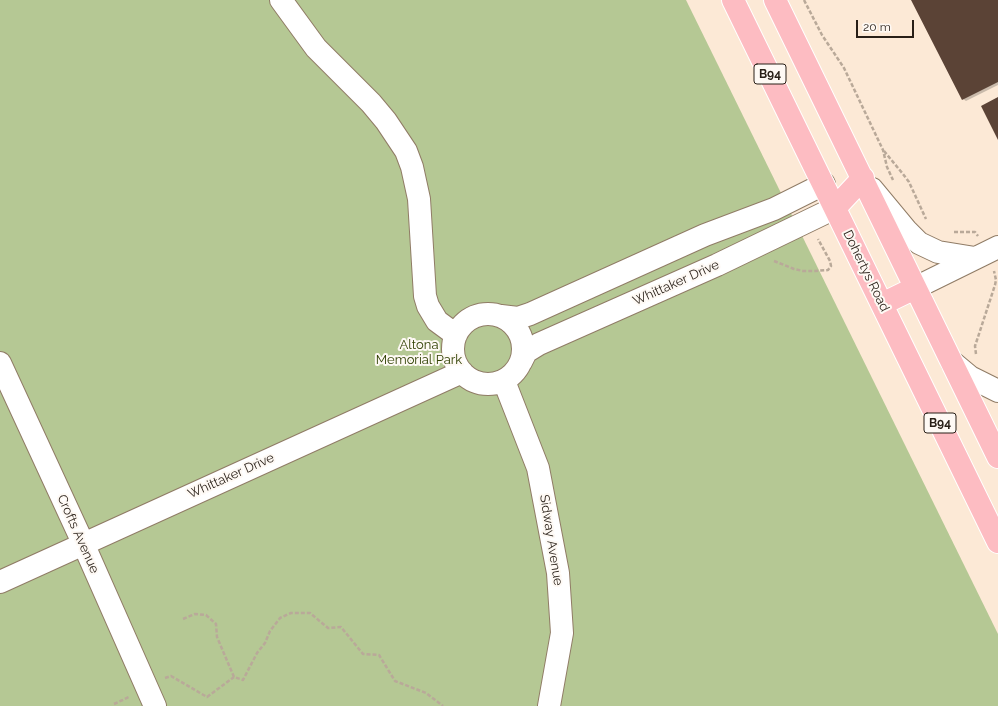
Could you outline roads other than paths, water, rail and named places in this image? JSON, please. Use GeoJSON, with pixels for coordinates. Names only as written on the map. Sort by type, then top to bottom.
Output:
{"type":"FeatureCollection","features":[{"type":"Feature","properties":{"kind":"main road","name":"Dohertys Road"},"geometry":{"type":"LineString","coordinates":[[734,0],[998,542]]}},
{"type":"Feature","properties":{"kind":"main road","name":"B94"},"geometry":{"type":"LineString","coordinates":[[775,0],[998,457]]}},
{"type":"Feature","properties":{"kind":"main road"},"geometry":{"type":"LineString","coordinates":[[824,184],[863,178]]}},
{"type":"Feature","properties":{"kind":"main road"},"geometry":{"type":"LineString","coordinates":[[835,208],[863,178]]}},
{"type":"Feature","properties":{"kind":"main road"},"geometry":{"type":"LineString","coordinates":[[882,304],[915,288]]}},
{"type":"Feature","properties":{"kind":"street"},"geometry":{"type":"LineString","coordinates":[[281,0],[316,48],[371,103],[386,121],[406,151],[412,167],[419,199],[425,296],[428,306],[437,321],[456,335]]}},
{"type":"Feature","properties":{"kind":"street"},"geometry":{"type":"LineString","coordinates":[[863,178],[906,230],[919,243],[938,252],[986,252]]}},
{"type":"Feature","properties":{"kind":"street"},"geometry":{"type":"LineString","coordinates":[[501,316],[513,324],[521,335],[524,349],[521,362],[514,373],[504,381],[493,384],[481,384],[462,372],[458,366],[454,352],[456,335],[462,326],[473,317],[487,314],[518,318],[530,314],[705,235],[774,209],[824,184]]}},
{"type":"Feature","properties":{"kind":"street","name":"Whittaker Drive"},"geometry":{"type":"LineString","coordinates":[[521,362],[526,352],[539,344],[717,265],[835,208]]}},
{"type":"Feature","properties":{"kind":"street"},"geometry":{"type":"LineString","coordinates":[[705,235],[715,237],[723,244],[724,255],[717,265]]}},
{"type":"Feature","properties":{"kind":"street"},"geometry":{"type":"LineString","coordinates":[[915,288],[986,252]]}},
{"type":"Feature","properties":{"kind":"street"},"geometry":{"type":"LineString","coordinates":[[952,362],[970,377],[998,391]]}},
{"type":"Feature","properties":{"kind":"street","name":"Crofts Avenue"},"geometry":{"type":"LineString","coordinates":[[0,363],[83,543],[108,593],[151,697]]}},
{"type":"Feature","properties":{"kind":"street","name":"Whittaker Drive"},"geometry":{"type":"LineString","coordinates":[[0,582],[462,372]]}},
{"type":"Feature","properties":{"kind":"street","name":"Sidway Avenue"},"geometry":{"type":"LineString","coordinates":[[504,381],[538,468],[558,573],[562,633],[549,706]]}},
{"type":"Feature","properties":{"kind":"park label","name":"Altona Memorial Park"},"geometry":{"type":"Point","coordinates":[419,352]}}]}
